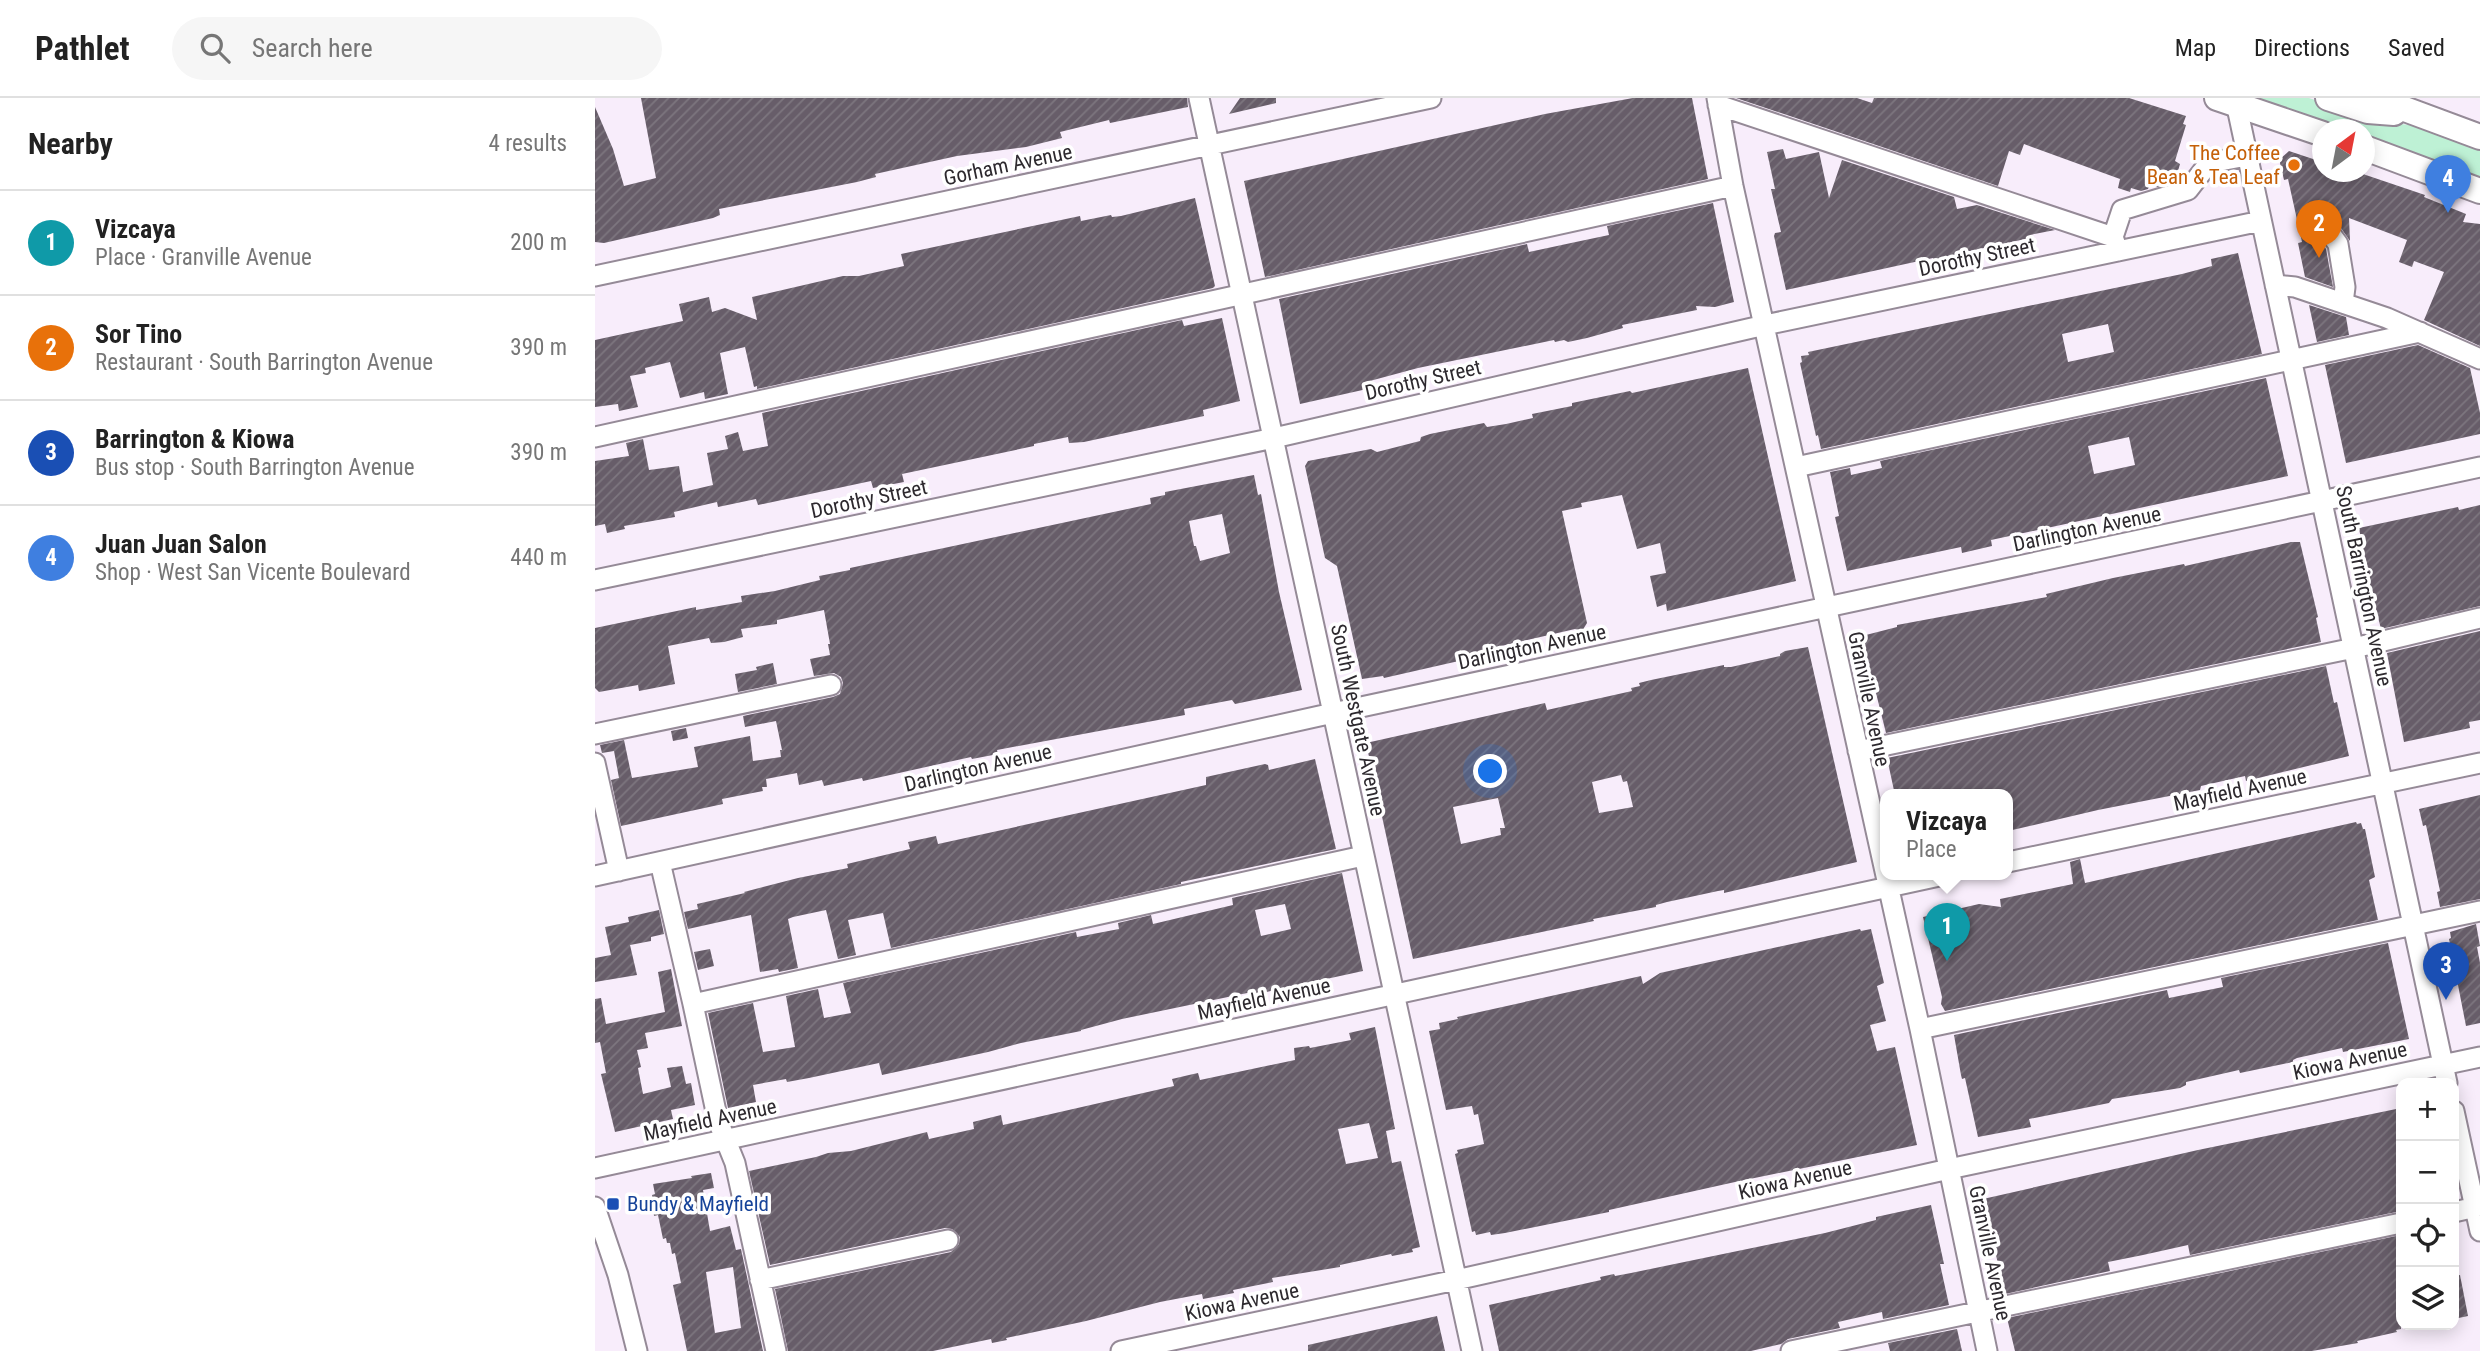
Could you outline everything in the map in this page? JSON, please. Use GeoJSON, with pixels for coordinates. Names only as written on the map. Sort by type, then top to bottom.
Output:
{"type":"FeatureCollection","features":[{"type":"Feature","properties":{"kind":"main road"},"geometry":{"type":"LineString","coordinates":[[2328,98],[2368,111],[2426,116]]}},
{"type":"Feature","properties":{"kind":"main road"},"geometry":{"type":"LineString","coordinates":[[2375,98],[2480,137]]}},
{"type":"Feature","properties":{"kind":"main road"},"geometry":{"type":"LineString","coordinates":[[2234,100],[2312,130]]}},
{"type":"Feature","properties":{"kind":"main road"},"geometry":{"type":"LineString","coordinates":[[2375,152],[2480,191]]}},
{"type":"Feature","properties":{"kind":"street","name":"South Westgate Avenue"},"geometry":{"type":"LineString","coordinates":[[1199,98],[1392,995],[1472,1351]]}},
{"type":"Feature","properties":{"kind":"street","name":"Gorham Avenue"},"geometry":{"type":"LineString","coordinates":[[595,276],[1431,98]]}},
{"type":"Feature","properties":{"kind":"street","name":"South Barrington Avenue"},"geometry":{"type":"LineString","coordinates":[[2234,100],[2446,1074]]}},
{"type":"Feature","properties":{"kind":"street"},"geometry":{"type":"LineString","coordinates":[[1718,102],[2115,244],[2122,210],[2189,190],[2209,163],[2246,156]]}},
{"type":"Feature","properties":{"kind":"street","name":"Granville Avenue"},"geometry":{"type":"LineString","coordinates":[[1718,102],[1733,186],[1880,852]]}},
{"type":"Feature","properties":{"kind":"street"},"geometry":{"type":"LineString","coordinates":[[595,437],[1733,186]]}},
{"type":"Feature","properties":{"kind":"street","name":"Dorothy Street"},"geometry":{"type":"LineString","coordinates":[[595,580],[1274,438],[2115,244],[2261,221]]}},
{"type":"Feature","properties":{"kind":"street"},"geometry":{"type":"LineString","coordinates":[[2324,225],[2338,244],[2345,287],[2343,303]]}},
{"type":"Feature","properties":{"kind":"street"},"geometry":{"type":"LineString","coordinates":[[2275,285],[2295,287],[2343,303],[2420,332],[2480,359]]}},
{"type":"Feature","properties":{"kind":"street"},"geometry":{"type":"LineString","coordinates":[[1795,467],[2420,332]]}},
{"type":"Feature","properties":{"kind":"street","name":"Darlington Avenue"},"geometry":{"type":"LineString","coordinates":[[595,876],[1333,713],[2323,503],[2480,467]]}},
{"type":"Feature","properties":{"kind":"street"},"geometry":{"type":"LineString","coordinates":[[1857,751],[2354,648],[2480,618]]}},
{"type":"Feature","properties":{"kind":"street"},"geometry":{"type":"LineString","coordinates":[[595,734],[831,685]]}},
{"type":"Feature","properties":{"kind":"street"},"geometry":{"type":"LineString","coordinates":[[595,763],[619,871]]}},
{"type":"Feature","properties":{"kind":"street","name":"Mayfield Avenue"},"geometry":{"type":"LineString","coordinates":[[2013,861],[2480,763]]}},
{"type":"Feature","properties":{"kind":"street"},"geometry":{"type":"LineString","coordinates":[[692,1004],[1363,856]]}},
{"type":"Feature","properties":{"kind":"street"},"geometry":{"type":"LineString","coordinates":[[660,862],[717,1121],[735,1163],[776,1351]]}},
{"type":"Feature","properties":{"kind":"street","name":"Granville Avenue"},"geometry":{"type":"LineString","coordinates":[[1886,880],[1987,1351]]}},
{"type":"Feature","properties":{"kind":"street","name":"Mayfield Avenue"},"geometry":{"type":"LineString","coordinates":[[595,1168],[1921,880]]}},
{"type":"Feature","properties":{"kind":"street"},"geometry":{"type":"LineString","coordinates":[[1920,1029],[2480,911]]}},
{"type":"Feature","properties":{"kind":"street","name":"Kiowa Avenue"},"geometry":{"type":"LineString","coordinates":[[1121,1351],[1456,1280],[1949,1169],[2446,1074],[2480,1057]]}},
{"type":"Feature","properties":{"kind":"street"},"geometry":{"type":"LineString","coordinates":[[2459,1132],[2477,1206],[2480,1231]]}},
{"type":"Feature","properties":{"kind":"street"},"geometry":{"type":"LineString","coordinates":[[2459,1211],[2477,1206]]}},
{"type":"Feature","properties":{"kind":"street"},"geometry":{"type":"LineString","coordinates":[[595,1208],[618,1275],[637,1351]]}},
{"type":"Feature","properties":{"kind":"street"},"geometry":{"type":"LineString","coordinates":[[1791,1351],[2396,1224]]}},
{"type":"Feature","properties":{"kind":"street"},"geometry":{"type":"LineString","coordinates":[[760,1280],[948,1240]]}},
{"type":"Feature","properties":{"kind":"green space"},"geometry":{"type":"Polygon","coordinates":[[[2259,98],[2309,98],[2372,119],[2312,119],[2265,104],[2259,98]]]}},
{"type":"Feature","properties":{"kind":"green space"},"geometry":{"type":"Polygon","coordinates":[[[2375,120],[2428,128],[2480,149],[2480,179],[2375,141],[2375,120]]]}},
{"type":"Feature","properties":{"kind":"building"},"geometry":{"type":"Polygon","coordinates":[[[641,98],[1187,98],[1188,107],[1110,123],[1109,120],[1060,132],[1062,138],[1026,147],[957,156],[875,174],[876,177],[857,182],[719,209],[720,215],[713,218],[604,243],[595,242],[595,107],[613,149],[624,186],[656,178],[641,98]]]}},
{"type":"Feature","properties":{"kind":"building"},"geometry":{"type":"Polygon","coordinates":[[[1240,98],[1276,98],[1276,103],[1229,114],[1240,98]]]}},
{"type":"Feature","properties":{"kind":"building"},"geometry":{"type":"Polygon","coordinates":[[[1633,98],[1692,98],[1708,179],[1265,277],[1244,181],[1545,114],[1633,98]]]}},
{"type":"Feature","properties":{"kind":"building"},"geometry":{"type":"Polygon","coordinates":[[[1736,98],[1857,98],[1872,103],[1874,98],[2129,98],[2186,116],[2183,124],[2186,125],[2175,161],[2180,164],[2175,181],[2171,180],[2170,183],[2157,187],[2150,184],[2148,189],[2141,191],[2131,188],[2130,192],[2118,188],[2120,179],[2024,144],[2020,155],[2009,151],[1998,186],[1736,98]]]}},
{"type":"Feature","properties":{"kind":"building"},"geometry":{"type":"Polygon","coordinates":[[[1783,149],[1786,159],[1819,152],[1829,198],[1842,160],[1954,197],[1957,209],[1977,205],[2055,230],[1970,251],[1963,255],[1963,259],[1935,265],[1933,258],[1786,290],[1774,236],[1775,233],[1781,232],[1771,189],[1775,189],[1767,152],[1783,149]]]}},
{"type":"Feature","properties":{"kind":"building"},"geometry":{"type":"Polygon","coordinates":[[[2289,151],[2312,159],[2312,182],[2375,182],[2375,178],[2425,195],[2424,197],[2466,214],[2463,222],[2480,224],[2480,346],[2424,320],[2444,272],[2414,261],[2412,267],[2399,262],[2407,240],[2349,218],[2350,241],[2334,218],[2322,213],[2313,220],[2312,227],[2326,249],[2333,287],[2305,277],[2298,243],[2302,242],[2288,179],[2284,180],[2280,159],[2289,151]]]}},
{"type":"Feature","properties":{"kind":"building"},"geometry":{"type":"Polygon","coordinates":[[[1195,198],[1215,286],[1213,288],[757,389],[757,386],[754,387],[745,347],[720,353],[728,394],[705,399],[704,392],[680,398],[670,362],[645,368],[646,373],[630,376],[638,407],[619,411],[618,404],[595,407],[595,340],[683,321],[679,304],[709,297],[712,312],[725,308],[757,320],[752,297],[843,276],[859,276],[904,266],[901,254],[1080,216],[1081,221],[1111,215],[1121,216],[1195,198]]]}},
{"type":"Feature","properties":{"kind":"building"},"geometry":{"type":"Polygon","coordinates":[[[1713,203],[1734,302],[1715,307],[1696,306],[1697,310],[1622,325],[1623,328],[1568,342],[1554,340],[1418,368],[1366,382],[1367,389],[1300,404],[1279,299],[1527,244],[1529,252],[1609,235],[1607,226],[1713,203]]]}},
{"type":"Feature","properties":{"kind":"building"},"geometry":{"type":"Polygon","coordinates":[[[2238,253],[2262,354],[1821,449],[1800,363],[1801,356],[1809,355],[1808,352],[2182,274],[2212,266],[2211,259],[2238,253]],[[2108,324],[2062,334],[2068,362],[2114,352],[2108,324]]]}},
{"type":"Feature","properties":{"kind":"building"},"geometry":{"type":"Polygon","coordinates":[[[2309,305],[2346,317],[2349,335],[2317,342],[2309,305]]]}},
{"type":"Feature","properties":{"kind":"building"},"geometry":{"type":"Polygon","coordinates":[[[1222,318],[1240,401],[1203,410],[1204,416],[1084,442],[1069,443],[1068,437],[1034,444],[902,474],[904,482],[873,488],[871,481],[758,505],[756,499],[718,507],[717,502],[674,512],[675,517],[624,526],[625,529],[607,533],[605,524],[595,526],[595,461],[629,456],[626,443],[643,439],[649,470],[679,466],[683,492],[713,485],[707,453],[728,449],[725,436],[738,432],[743,451],[768,446],[762,413],[1182,320],[1184,326],[1222,318]]]}},
{"type":"Feature","properties":{"kind":"building"},"geometry":{"type":"Polygon","coordinates":[[[2418,345],[2470,368],[2480,413],[2480,434],[2346,463],[2325,365],[2418,345]]]}},
{"type":"Feature","properties":{"kind":"building"},"geometry":{"type":"Polygon","coordinates":[[[1748,368],[1796,581],[1667,611],[1666,604],[1657,607],[1650,576],[1666,573],[1660,543],[1637,549],[1622,495],[1581,503],[1582,507],[1562,511],[1587,623],[1582,631],[1575,629],[1488,649],[1471,654],[1472,658],[1384,678],[1362,679],[1337,566],[1325,558],[1305,466],[1308,461],[1371,449],[1377,452],[1420,441],[1421,437],[1430,434],[1484,423],[1487,427],[1506,424],[1533,418],[1532,414],[1572,406],[1572,403],[1748,368]]]}},
{"type":"Feature","properties":{"kind":"building"},"geometry":{"type":"Polygon","coordinates":[[[2266,378],[2288,476],[1991,540],[1992,546],[1962,553],[1961,547],[1847,571],[1835,517],[1839,516],[1830,472],[1850,468],[1851,475],[1882,468],[1880,461],[2266,378]],[[2129,437],[2088,446],[2094,474],[2135,465],[2129,437]]]}},
{"type":"Feature","properties":{"kind":"building"},"geometry":{"type":"Polygon","coordinates":[[[1254,475],[1258,495],[1261,494],[1279,592],[1302,690],[1235,704],[1232,700],[1184,709],[1185,715],[997,750],[998,754],[971,757],[863,781],[862,778],[824,786],[822,780],[799,785],[797,773],[766,779],[767,787],[762,787],[763,791],[722,799],[723,804],[621,826],[611,780],[619,778],[614,751],[602,753],[600,745],[624,740],[632,778],[698,767],[694,747],[750,736],[753,761],[781,757],[776,721],[745,727],[743,716],[833,697],[840,694],[843,683],[841,677],[834,673],[814,676],[810,659],[830,655],[824,610],[777,620],[777,624],[741,629],[743,637],[724,642],[711,643],[709,638],[668,646],[675,684],[639,691],[638,685],[599,692],[595,688],[595,628],[696,607],[696,610],[742,602],[741,596],[820,580],[819,576],[850,568],[1151,504],[1150,498],[1165,495],[1165,492],[1254,475]],[[1222,514],[1189,521],[1200,561],[1230,553],[1222,514]]]}},
{"type":"Feature","properties":{"kind":"building"},"geometry":{"type":"Polygon","coordinates":[[[2480,505],[2480,606],[2381,629],[2372,601],[2359,528],[2458,507],[2459,510],[2480,505]]]}},
{"type":"Feature","properties":{"kind":"building"},"geometry":{"type":"Polygon","coordinates":[[[2300,542],[2318,617],[2316,618],[2321,642],[1886,733],[1862,636],[1897,625],[2047,597],[2046,594],[2113,578],[2184,564],[2185,566],[2300,542]]]}},
{"type":"Feature","properties":{"kind":"building"},"geometry":{"type":"Polygon","coordinates":[[[2480,631],[2480,720],[2469,722],[2470,728],[2404,742],[2387,653],[2480,631]]]}},
{"type":"Feature","properties":{"kind":"building"},"geometry":{"type":"Polygon","coordinates":[[[1808,647],[1857,862],[1413,959],[1366,743],[1545,703],[1547,710],[1632,691],[1631,688],[1640,686],[1639,683],[1651,680],[1724,665],[1731,667],[1780,656],[1785,651],[1808,647]],[[1621,775],[1592,782],[1599,813],[1633,807],[1627,781],[1623,782],[1621,775]],[[1498,798],[1453,807],[1461,844],[1501,835],[1500,828],[1505,828],[1498,798]]]}},
{"type":"Feature","properties":{"kind":"building"},"geometry":{"type":"Polygon","coordinates":[[[773,663],[777,684],[738,692],[735,674],[757,670],[756,667],[773,663]]]}},
{"type":"Feature","properties":{"kind":"building"},"geometry":{"type":"Polygon","coordinates":[[[2326,666],[2349,756],[2246,781],[2245,776],[2201,786],[2200,790],[2013,830],[2013,789],[1894,789],[1887,758],[2326,666]]]}},
{"type":"Feature","properties":{"kind":"building"},"geometry":{"type":"Polygon","coordinates":[[[686,728],[688,738],[673,741],[671,731],[686,728]]]}},
{"type":"Feature","properties":{"kind":"building"},"geometry":{"type":"Polygon","coordinates":[[[1315,759],[1336,849],[891,948],[883,913],[848,920],[856,955],[838,959],[826,910],[793,917],[788,919],[798,968],[779,972],[778,969],[760,972],[751,915],[688,929],[684,912],[698,909],[697,904],[848,868],[847,864],[910,849],[908,842],[936,836],[938,844],[1206,785],[1206,777],[1265,764],[1269,770],[1315,759]]]}},
{"type":"Feature","properties":{"kind":"building"},"geometry":{"type":"Polygon","coordinates":[[[2480,795],[2480,899],[2440,907],[2437,892],[2440,891],[2426,825],[2423,826],[2419,809],[2480,795]]]}},
{"type":"Feature","properties":{"kind":"building"},"geometry":{"type":"Polygon","coordinates":[[[2361,823],[2365,829],[2375,877],[2369,880],[2378,920],[1945,1011],[1941,1004],[1942,997],[1923,917],[1979,904],[2001,907],[2000,899],[2073,884],[2070,862],[2080,859],[2085,883],[2361,823]]]}},
{"type":"Feature","properties":{"kind":"building"},"geometry":{"type":"Polygon","coordinates":[[[1342,873],[1363,971],[1122,1019],[1081,1031],[882,1075],[879,1063],[787,1082],[786,1079],[753,1085],[756,1102],[728,1108],[708,1013],[753,1003],[763,1052],[795,1047],[786,996],[818,989],[824,1018],[851,1013],[843,983],[1076,932],[1077,937],[1119,929],[1118,923],[1151,915],[1153,924],[1233,905],[1232,898],[1342,873]],[[1285,904],[1255,910],[1261,936],[1291,929],[1285,904]]]}},
{"type":"Feature","properties":{"kind":"building"},"geometry":{"type":"Polygon","coordinates":[[[659,910],[664,934],[651,937],[651,941],[630,945],[637,975],[595,982],[595,958],[611,955],[605,927],[629,922],[628,917],[659,910]]]}},
{"type":"Feature","properties":{"kind":"building"},"geometry":{"type":"Polygon","coordinates":[[[2476,924],[2480,946],[2477,947],[2480,963],[2480,1023],[2466,1026],[2449,939],[2450,932],[2476,924]]]}},
{"type":"Feature","properties":{"kind":"building"},"geometry":{"type":"Polygon","coordinates":[[[1860,929],[1871,929],[1884,983],[1877,986],[1886,1021],[1870,1025],[1877,1051],[1895,1047],[1917,1145],[1505,1233],[1476,1235],[1475,1231],[1472,1232],[1455,1154],[1458,1153],[1457,1150],[1484,1144],[1478,1114],[1474,1115],[1472,1106],[1446,1110],[1429,1031],[1440,1029],[1439,1023],[1641,976],[1643,984],[1660,973],[1860,929]]]}},
{"type":"Feature","properties":{"kind":"building"},"geometry":{"type":"Polygon","coordinates":[[[2388,943],[2409,1039],[2343,1052],[2342,1048],[2297,1058],[2293,1062],[2186,1082],[2186,1085],[2180,1088],[2112,1099],[2109,1103],[2029,1119],[2031,1127],[1978,1137],[1965,1078],[1962,1079],[1961,1075],[1954,1035],[2167,990],[2169,998],[2223,987],[2221,978],[2388,943]]]}},
{"type":"Feature","properties":{"kind":"building"},"geometry":{"type":"Polygon","coordinates":[[[710,949],[714,966],[698,970],[694,952],[710,949]]]}},
{"type":"Feature","properties":{"kind":"building"},"geometry":{"type":"Polygon","coordinates":[[[671,969],[682,1026],[645,1033],[648,1048],[637,1050],[641,1067],[638,1068],[643,1094],[671,1087],[667,1068],[682,1066],[686,1084],[691,1083],[695,1105],[671,1110],[673,1119],[615,1132],[601,1074],[606,1073],[600,1042],[595,1043],[595,999],[601,998],[606,1024],[665,1012],[658,972],[671,969]]]}},
{"type":"Feature","properties":{"kind":"building"},"geometry":{"type":"Polygon","coordinates":[[[1375,1027],[1395,1129],[1386,1131],[1392,1163],[1401,1161],[1420,1247],[1412,1249],[1413,1252],[1272,1278],[1273,1282],[1233,1290],[1234,1293],[1203,1299],[1202,1294],[1160,1302],[992,1343],[991,1339],[933,1351],[788,1351],[775,1289],[951,1252],[959,1244],[960,1237],[952,1229],[945,1228],[770,1265],[749,1171],[828,1153],[851,1151],[927,1132],[929,1139],[974,1129],[973,1122],[1001,1115],[1003,1125],[1174,1086],[1172,1079],[1198,1073],[1200,1080],[1295,1060],[1294,1048],[1310,1048],[1351,1040],[1349,1033],[1375,1027]],[[1369,1123],[1338,1129],[1346,1164],[1378,1158],[1369,1123]]]}},
{"type":"Feature","properties":{"kind":"building"},"geometry":{"type":"Polygon","coordinates":[[[2396,1109],[2396,1212],[2190,1255],[2188,1245],[2108,1262],[2110,1271],[2005,1294],[1983,1199],[2198,1150],[2396,1109]]]}},
{"type":"Feature","properties":{"kind":"building"},"geometry":{"type":"Polygon","coordinates":[[[711,1173],[714,1188],[703,1190],[710,1231],[730,1226],[736,1250],[741,1249],[763,1351],[687,1351],[673,1285],[681,1283],[675,1253],[672,1254],[666,1238],[663,1239],[658,1215],[654,1216],[652,1195],[655,1194],[653,1184],[692,1178],[691,1176],[711,1173]],[[733,1267],[706,1272],[715,1333],[741,1328],[733,1267]]]}},
{"type":"Feature","properties":{"kind":"building"},"geometry":{"type":"Polygon","coordinates":[[[1931,1205],[1944,1264],[1940,1264],[1949,1305],[1883,1319],[1882,1312],[1838,1322],[1840,1328],[1788,1339],[1781,1344],[1751,1351],[1499,1351],[1489,1305],[1601,1280],[1600,1277],[1614,1274],[1631,1273],[1825,1233],[1876,1220],[1876,1217],[1931,1205]]]}},
{"type":"Feature","properties":{"kind":"building"},"geometry":{"type":"Polygon","coordinates":[[[2396,1236],[2397,1332],[2357,1341],[2358,1343],[2312,1351],[2015,1351],[2007,1318],[2396,1236]]]}},
{"type":"Feature","properties":{"kind":"building"},"geometry":{"type":"Polygon","coordinates":[[[2459,1275],[2468,1316],[2459,1318],[2459,1275]]]}},
{"type":"Feature","properties":{"kind":"building"},"geometry":{"type":"Polygon","coordinates":[[[1437,1316],[1445,1351],[1308,1351],[1308,1345],[1437,1316]]]}},
{"type":"Feature","properties":{"kind":"building"},"geometry":{"type":"Polygon","coordinates":[[[1957,1329],[1962,1351],[1890,1351],[1888,1343],[1957,1329]]]}},
{"type":"Feature","properties":{"kind":"place","name":"The Coffee Bean & Tea Leaf"},"geometry":{"type":"Point","coordinates":[2294,165]}},
{"type":"Feature","properties":{"kind":"place","name":"Juan Juan Salon"},"geometry":{"type":"Point","coordinates":[2448,213]}},
{"type":"Feature","properties":{"kind":"place","name":"Sor Tino"},"geometry":{"type":"Point","coordinates":[2319,258]}},
{"type":"Feature","properties":{"kind":"place","name":"Vizcaya"},"geometry":{"type":"Point","coordinates":[1947,961]}},
{"type":"Feature","properties":{"kind":"place","name":"Barrington & Kiowa"},"geometry":{"type":"Point","coordinates":[2446,1000]}},
{"type":"Feature","properties":{"kind":"place","name":"Bundy & Mayfield"},"geometry":{"type":"Point","coordinates":[613,1204]}}]}
